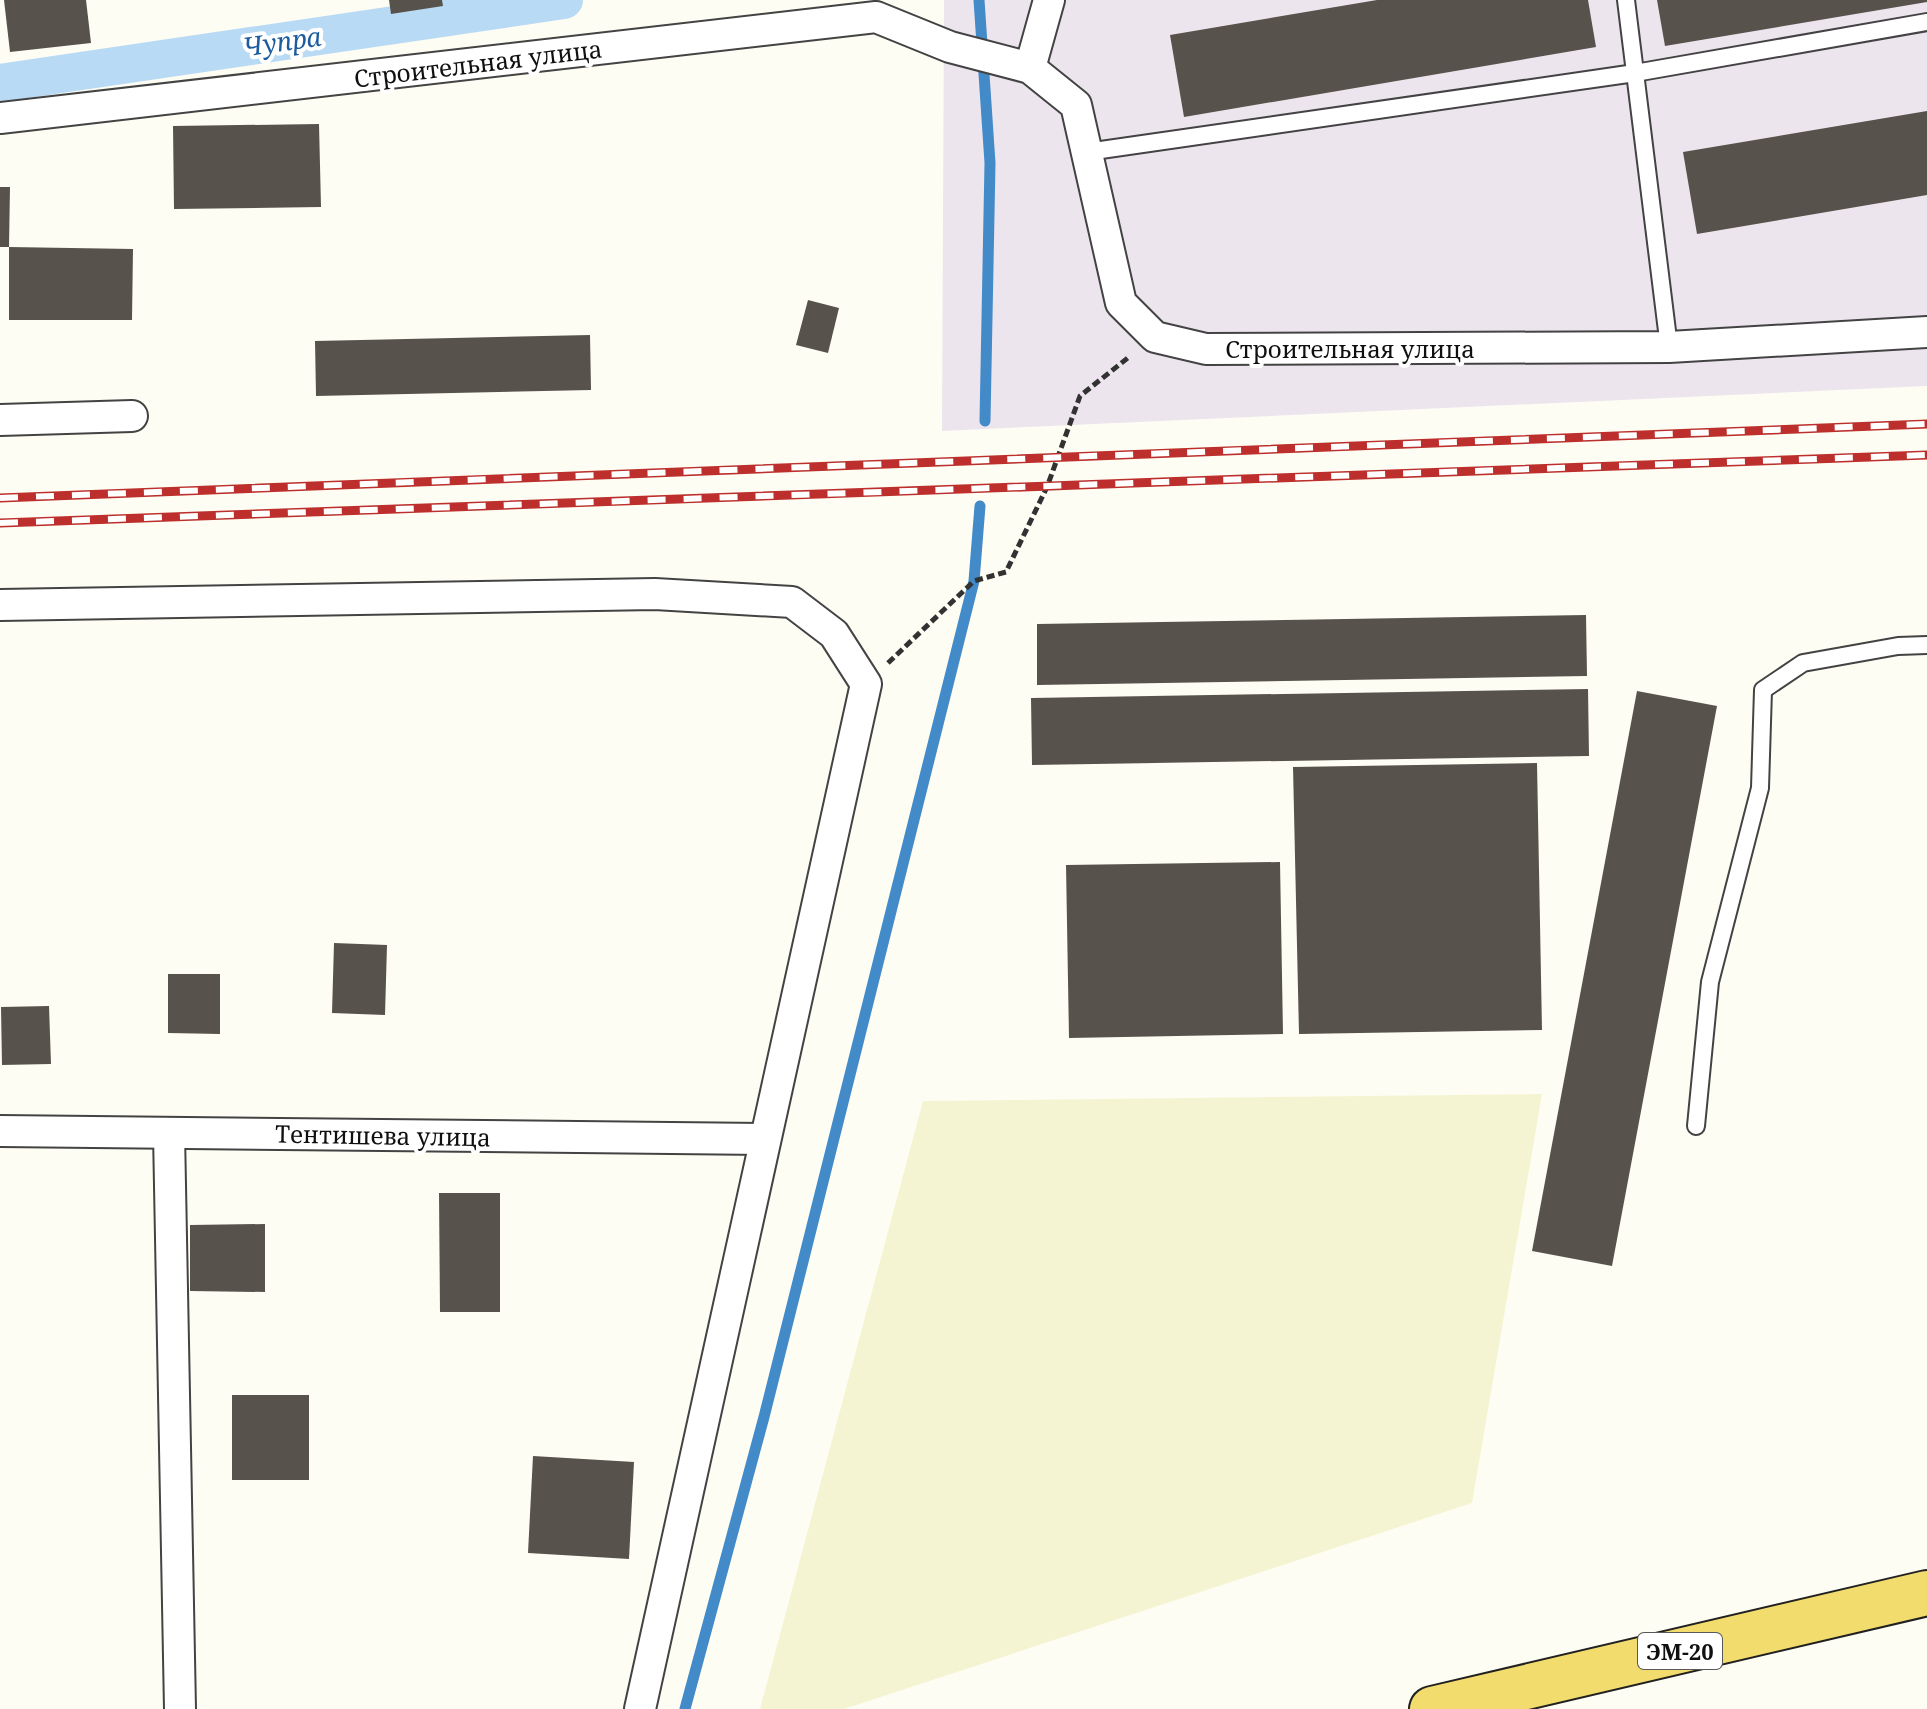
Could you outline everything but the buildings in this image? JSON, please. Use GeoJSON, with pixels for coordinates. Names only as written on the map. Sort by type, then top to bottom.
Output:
{"type":"FeatureCollection","features":[{"type":"Feature","properties":{"kind":"main road","name":"ЭМ-20"},"geometry":{"type":"LineString","coordinates":[[1432,1709],[1927,1593]]}},
{"type":"Feature","properties":{"kind":"street"},"geometry":{"type":"LineString","coordinates":[[1049,0],[1030,68],[1076,105],[1121,303],[1155,337]]}},
{"type":"Feature","properties":{"kind":"street","name":"Строительная улица"},"geometry":{"type":"LineString","coordinates":[[0,118],[876,17],[950,47],[1030,68]]}},
{"type":"Feature","properties":{"kind":"street","name":"Строительная улица"},"geometry":{"type":"LineString","coordinates":[[1155,337],[1206,349],[1669,347],[1927,332]]}},
{"type":"Feature","properties":{"kind":"street"},"geometry":{"type":"LineString","coordinates":[[0,420],[132,416]]}},
{"type":"Feature","properties":{"kind":"street"},"geometry":{"type":"LineString","coordinates":[[0,605],[655,594],[792,602],[834,634],[866,684],[640,1709]]}},
{"type":"Feature","properties":{"kind":"street","name":"Тентишева улица"},"geometry":{"type":"LineString","coordinates":[[0,1131],[765,1139]]}},
{"type":"Feature","properties":{"kind":"street"},"geometry":{"type":"LineString","coordinates":[[169,1133],[180,1709]]}},
{"type":"Feature","properties":{"kind":"lane"},"geometry":{"type":"LineString","coordinates":[[1626,0],[1669,347]]}},
{"type":"Feature","properties":{"kind":"lane"},"geometry":{"type":"LineString","coordinates":[[1087,152],[1635,73],[1927,22]]}},
{"type":"Feature","properties":{"kind":"lane"},"geometry":{"type":"LineString","coordinates":[[1696,1126],[1710,982],[1760,788],[1763,690],[1803,663],[1898,646],[1927,645]]}},
{"type":"Feature","properties":{"kind":"path"},"geometry":{"type":"LineString","coordinates":[[866,684],[974,581],[1006,572],[1047,487],[1080,396],[1155,337]]}},
{"type":"Feature","properties":{"kind":"shaded area"},"geometry":{"type":"Polygon","coordinates":[[[944,0],[1927,0],[1927,386],[942,431],[944,0]]]}},
{"type":"Feature","properties":{"kind":"green space"},"geometry":{"type":"Polygon","coordinates":[[[1542,1094],[1472,1503],[844,1709],[760,1709],[923,1101],[1542,1094]]]}},
{"type":"Feature","properties":{"kind":"waterway","name":"Чупра"},"geometry":{"type":"LineString","coordinates":[[0,83],[564,0]]}},
{"type":"Feature","properties":{"kind":"waterway"},"geometry":{"type":"LineString","coordinates":[[979,0],[990,163],[985,421]]}},
{"type":"Feature","properties":{"kind":"waterway"},"geometry":{"type":"LineString","coordinates":[[685,1709],[764,1417],[974,581],[980,506]]}},
{"type":"Feature","properties":{"kind":"railway"},"geometry":{"type":"LineString","coordinates":[[0,498],[1927,424]]}},
{"type":"Feature","properties":{"kind":"railway"},"geometry":{"type":"LineString","coordinates":[[0,523],[1927,455]]}}]}
